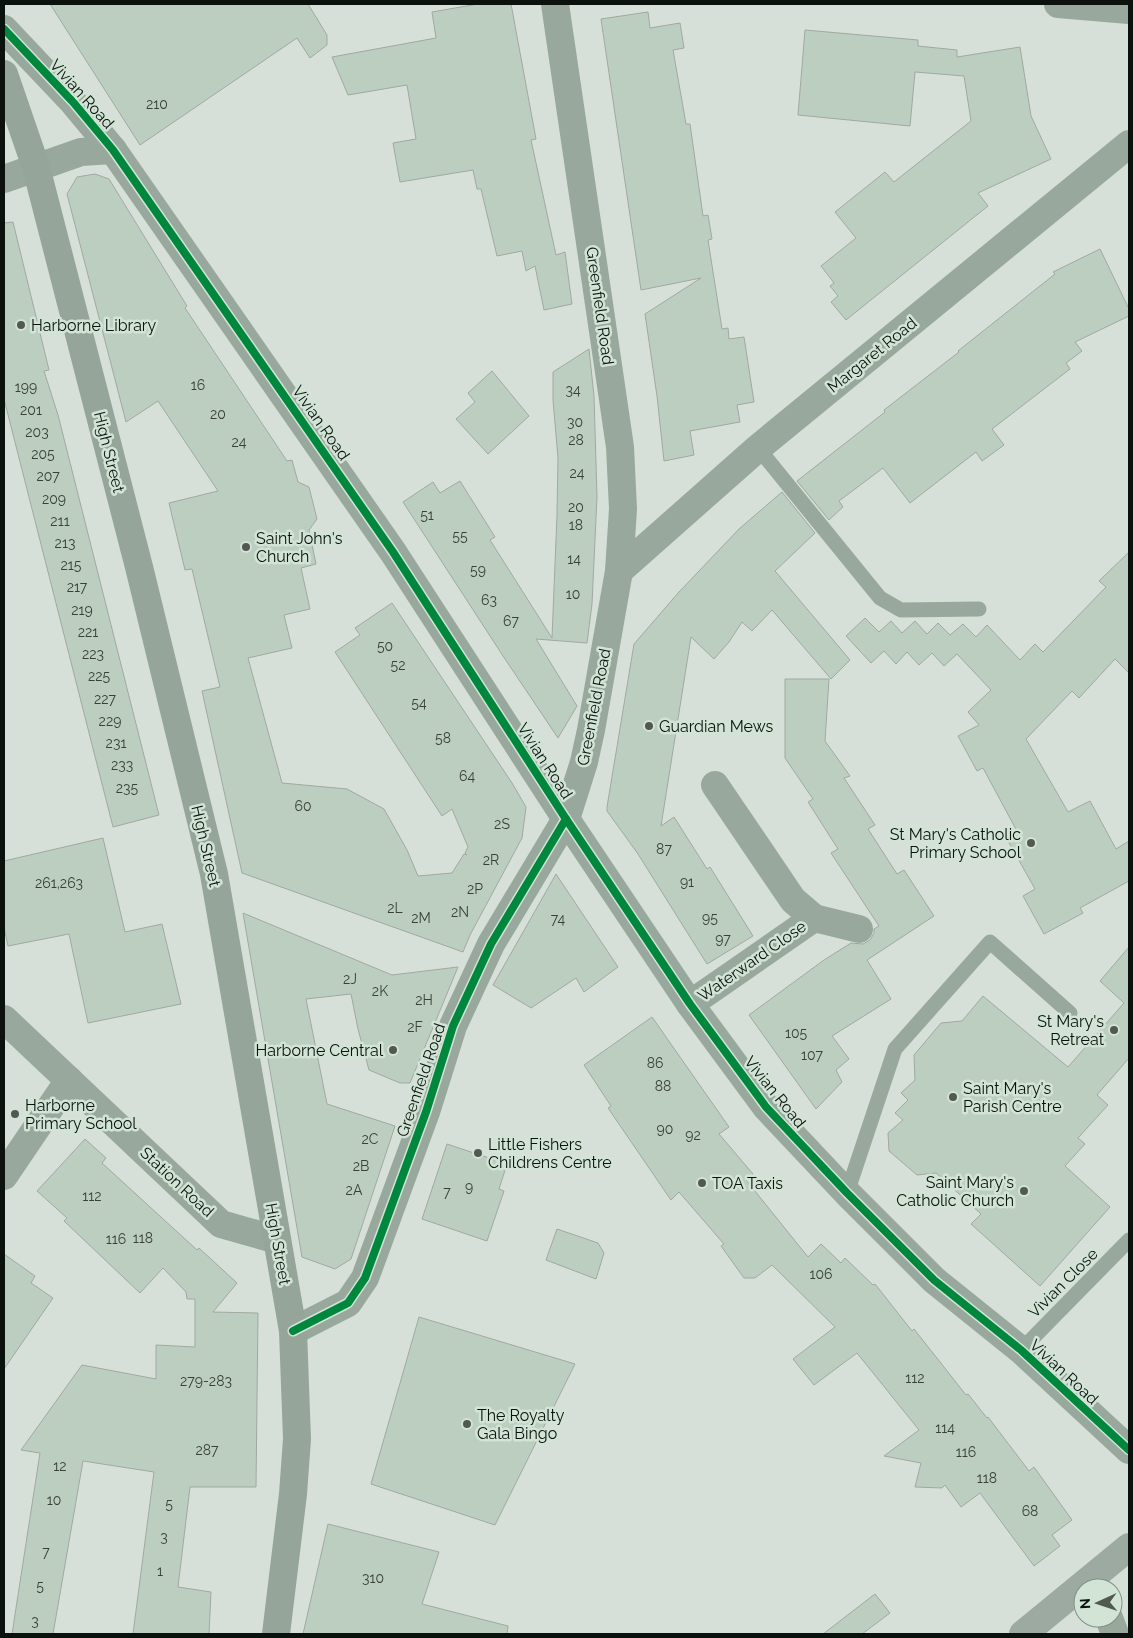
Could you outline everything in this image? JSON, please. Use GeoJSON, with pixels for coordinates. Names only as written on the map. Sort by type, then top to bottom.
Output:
{"type":"FeatureCollection","features":[{"type":"Feature","properties":{"kind":"main road","name":"High Street"},"geometry":{"type":"LineString","coordinates":[[4,74],[36,167],[137,558],[214,874],[293,1332],[297,1438],[293,1494],[276,1634]]}},
{"type":"Feature","properties":{"kind":"main road"},"geometry":{"type":"LineString","coordinates":[[1100,1578],[1129,1547]]}},
{"type":"Feature","properties":{"kind":"main road"},"geometry":{"type":"LineString","coordinates":[[1023,1634],[1073,1599]]}},
{"type":"Feature","properties":{"kind":"street","name":"Greenfield Road"},"geometry":{"type":"LineString","coordinates":[[293,1332],[348,1303],[365,1278],[426,1112],[453,1026],[491,944],[566,819],[584,762],[591,730],[619,571],[623,509],[620,447],[555,4]]}},
{"type":"Feature","properties":{"kind":"street"},"geometry":{"type":"LineString","coordinates":[[1058,4],[1129,10]]}},
{"type":"Feature","properties":{"kind":"street","name":"Vivian Road"},"geometry":{"type":"LineString","coordinates":[[4,29],[73,102],[113,150],[393,552],[566,819],[690,1004],[766,1106],[847,1193],[934,1280],[1021,1350],[1129,1450]]}},
{"type":"Feature","properties":{"kind":"street","name":"Margaret Road"},"geometry":{"type":"LineString","coordinates":[[619,571],[758,448],[1129,144]]}},
{"type":"Feature","properties":{"kind":"street"},"geometry":{"type":"LineString","coordinates":[[4,179],[81,152],[113,150]]}},
{"type":"Feature","properties":{"kind":"street","name":"Waterward Close"},"geometry":{"type":"LineString","coordinates":[[715,785],[793,900],[814,918],[859,929]]}},
{"type":"Feature","properties":{"kind":"street","name":"Waterward Close"},"geometry":{"type":"LineString","coordinates":[[690,1004],[814,918]]}},
{"type":"Feature","properties":{"kind":"street","name":"Station Road"},"geometry":{"type":"LineString","coordinates":[[4,1019],[222,1224],[277,1240]]}},
{"type":"Feature","properties":{"kind":"street"},"geometry":{"type":"LineString","coordinates":[[4,1176],[69,1080]]}},
{"type":"Feature","properties":{"kind":"lane"},"geometry":{"type":"LineString","coordinates":[[758,448],[880,598],[900,610],[979,609]]}},
{"type":"Feature","properties":{"kind":"lane"},"geometry":{"type":"LineString","coordinates":[[847,1193],[895,1049],[990,942],[1070,1013]]}},
{"type":"Feature","properties":{"kind":"lane","name":"Vivian Close"},"geometry":{"type":"LineString","coordinates":[[1021,1350],[1129,1240]]}},
{"type":"Feature","properties":{"kind":"building"},"geometry":{"type":"Polygon","coordinates":[[[50,4],[308,4],[327,35],[327,45],[310,58],[297,38],[140,145],[50,4]]]}},
{"type":"Feature","properties":{"kind":"building"},"geometry":{"type":"Polygon","coordinates":[[[478,4],[511,4],[536,139],[531,140],[556,255],[565,252],[572,304],[544,310],[535,266],[526,271],[522,251],[497,256],[481,189],[477,189],[473,170],[400,182],[393,143],[416,139],[407,85],[348,95],[332,57],[436,38],[432,12],[478,4]]]}},
{"type":"Feature","properties":{"kind":"building"},"geometry":{"type":"Polygon","coordinates":[[[648,12],[650,28],[680,23],[684,48],[673,50],[686,124],[690,124],[703,216],[708,215],[712,239],[708,240],[722,329],[728,328],[729,339],[744,337],[754,402],[737,405],[740,422],[690,431],[694,455],[664,461],[645,314],[701,278],[641,290],[601,19],[648,12]]]}},
{"type":"Feature","properties":{"kind":"building"},"geometry":{"type":"Polygon","coordinates":[[[805,30],[918,40],[918,46],[957,50],[957,57],[1020,47],[1031,116],[1051,159],[978,193],[988,206],[846,320],[831,302],[838,296],[830,286],[834,283],[821,266],[856,238],[835,212],[885,172],[894,182],[971,121],[964,76],[915,72],[910,126],[798,115],[805,30]]]}},
{"type":"Feature","properties":{"kind":"building"},"geometry":{"type":"Polygon","coordinates":[[[95,174],[109,179],[187,306],[185,308],[287,461],[292,460],[298,482],[309,487],[317,519],[309,530],[316,564],[301,568],[310,609],[284,615],[292,648],[248,658],[282,783],[347,789],[384,809],[407,850],[418,876],[452,873],[464,854],[467,855],[465,853],[468,847],[452,809],[442,816],[335,652],[360,635],[355,628],[392,603],[526,807],[522,838],[470,935],[463,952],[242,873],[202,691],[220,687],[192,569],[185,570],[169,503],[218,491],[158,401],[126,422],[67,194],[77,177],[95,174]]]}},
{"type":"Feature","properties":{"kind":"building"},"geometry":{"type":"Polygon","coordinates":[[[13,222],[49,370],[44,371],[58,415],[159,815],[113,827],[4,399],[4,223],[13,222]]]}},
{"type":"Feature","properties":{"kind":"building"},"geometry":{"type":"Polygon","coordinates":[[[1100,249],[1129,309],[1129,316],[1075,342],[1082,351],[1066,363],[1070,369],[992,429],[1004,445],[982,461],[976,452],[910,503],[883,468],[839,501],[843,507],[829,520],[797,481],[1055,274],[1053,272],[1100,249]]]}},
{"type":"Feature","properties":{"kind":"building"},"geometry":{"type":"Polygon","coordinates":[[[589,349],[594,396],[597,497],[592,604],[587,643],[536,639],[577,706],[558,738],[403,502],[433,482],[440,493],[460,481],[495,537],[490,540],[552,638],[558,458],[553,400],[553,372],[589,349]]]}},
{"type":"Feature","properties":{"kind":"building"},"geometry":{"type":"Polygon","coordinates":[[[492,371],[529,416],[488,454],[456,419],[475,402],[468,393],[492,371]]]}},
{"type":"Feature","properties":{"kind":"building"},"geometry":{"type":"Polygon","coordinates":[[[782,492],[815,533],[775,571],[850,660],[831,679],[772,610],[752,631],[742,622],[729,642],[714,659],[691,637],[661,826],[674,817],[707,869],[710,867],[753,936],[707,964],[638,854],[607,811],[607,807],[634,644],[679,592],[739,529],[782,492]]]}},
{"type":"Feature","properties":{"kind":"building"},"geometry":{"type":"Polygon","coordinates":[[[1129,552],[1129,673],[1115,659],[1079,698],[1072,691],[1026,739],[1068,812],[1090,801],[1116,849],[1129,841],[1129,881],[1080,908],[1083,913],[1044,934],[1023,896],[1035,889],[1007,839],[1018,833],[983,768],[977,771],[958,736],[979,725],[968,712],[991,690],[957,654],[944,666],[932,653],[919,665],[907,652],[896,664],[884,651],[871,663],[846,636],[865,618],[879,632],[891,621],[902,633],[915,621],[927,634],[938,623],[950,635],[963,624],[976,637],[987,625],[1020,660],[1035,644],[1043,652],[1106,587],[1099,581],[1129,552]]]}},
{"type":"Feature","properties":{"kind":"building"},"geometry":{"type":"Polygon","coordinates":[[[785,679],[829,679],[825,741],[850,776],[844,778],[875,825],[868,829],[897,874],[904,870],[934,916],[867,960],[891,999],[832,1036],[849,1059],[836,1070],[842,1082],[816,1109],[749,1015],[824,960],[851,943],[863,944],[870,940],[874,929],[879,926],[831,853],[838,849],[808,802],[813,799],[785,758],[785,679]]]}},
{"type":"Feature","properties":{"kind":"building"},"geometry":{"type":"Polygon","coordinates":[[[103,838],[125,932],[162,924],[181,1004],[88,1023],[69,934],[8,946],[4,927],[4,861],[103,838]]]}},
{"type":"Feature","properties":{"kind":"building"},"geometry":{"type":"Polygon","coordinates":[[[556,874],[618,967],[584,992],[576,978],[531,1008],[493,985],[556,874]]]}},
{"type":"Feature","properties":{"kind":"building","name":"Harborne Central"},"geometry":{"type":"Polygon","coordinates":[[[243,913],[392,975],[458,967],[410,1083],[400,1083],[369,1070],[351,994],[306,999],[327,1104],[395,1126],[351,1259],[335,1269],[302,1257],[243,913]]]}},
{"type":"Feature","properties":{"kind":"building"},"geometry":{"type":"Polygon","coordinates":[[[1129,947],[1129,1058],[1097,1095],[1108,1105],[1078,1138],[1085,1144],[1065,1166],[1110,1207],[1040,1286],[971,1224],[981,1214],[936,1173],[917,1175],[889,1151],[888,1133],[903,1120],[895,1113],[908,1100],[901,1093],[915,1080],[914,1055],[941,1023],[962,1021],[983,996],[1068,1067],[1124,1003],[1100,981],[1129,947]]]}},
{"type":"Feature","properties":{"kind":"building"},"geometry":{"type":"Polygon","coordinates":[[[652,1017],[729,1127],[719,1134],[753,1174],[746,1180],[808,1257],[821,1244],[841,1263],[845,1258],[873,1285],[875,1284],[912,1331],[914,1329],[966,1395],[968,1394],[988,1417],[1029,1471],[1034,1467],[1072,1520],[1052,1535],[1060,1546],[1034,1566],[980,1493],[961,1507],[945,1485],[942,1488],[915,1487],[921,1463],[884,1456],[919,1430],[857,1353],[814,1385],[793,1359],[835,1327],[772,1265],[755,1278],[744,1278],[721,1246],[724,1244],[679,1192],[671,1200],[608,1108],[611,1106],[584,1065],[652,1017]]]}},
{"type":"Feature","properties":{"kind":"building"},"geometry":{"type":"Polygon","coordinates":[[[85,1139],[106,1158],[102,1163],[197,1250],[199,1248],[237,1283],[213,1312],[258,1313],[256,1487],[190,1487],[178,1587],[211,1592],[209,1634],[133,1634],[154,1472],[83,1461],[53,1634],[12,1634],[40,1453],[21,1450],[82,1365],[156,1379],[156,1345],[195,1347],[195,1299],[187,1299],[186,1292],[163,1268],[140,1293],[64,1221],[67,1218],[37,1191],[85,1139]]]}},
{"type":"Feature","properties":{"kind":"building"},"geometry":{"type":"Polygon","coordinates":[[[447,1144],[507,1164],[499,1189],[504,1191],[487,1241],[422,1219],[447,1144]]]}},
{"type":"Feature","properties":{"kind":"building"},"geometry":{"type":"Polygon","coordinates":[[[557,1229],[598,1243],[604,1253],[596,1279],[546,1260],[557,1229]]]}},
{"type":"Feature","properties":{"kind":"building"},"geometry":{"type":"Polygon","coordinates":[[[4,1254],[35,1276],[31,1283],[53,1298],[4,1369],[4,1254]]]}},
{"type":"Feature","properties":{"kind":"building","name":"The Royalty Gala Bingo"},"geometry":{"type":"Polygon","coordinates":[[[419,1317],[575,1364],[495,1525],[371,1484],[419,1317]]]}},
{"type":"Feature","properties":{"kind":"building"},"geometry":{"type":"Polygon","coordinates":[[[328,1524],[439,1552],[422,1604],[508,1626],[507,1634],[303,1634],[328,1524]]]}},
{"type":"Feature","properties":{"kind":"building"},"geometry":{"type":"Polygon","coordinates":[[[875,1594],[890,1613],[862,1634],[823,1634],[875,1594]]]}},
{"type":"Feature","properties":{"kind":"cycle path"},"geometry":{"type":"LineString","coordinates":[[4,29],[73,102],[113,150],[393,552],[566,819],[690,1004],[766,1107],[847,1193],[934,1280],[1021,1350],[1129,1450]]}},
{"type":"Feature","properties":{"kind":"cycle path"},"geometry":{"type":"LineString","coordinates":[[293,1331],[348,1303],[365,1278],[426,1112],[453,1026],[491,944],[566,819]]}},
{"type":"Feature","properties":{"kind":"place","name":"Harborne Library"},"geometry":{"type":"Point","coordinates":[21,325]}},
{"type":"Feature","properties":{"kind":"place","name":"Saint John's Church"},"geometry":{"type":"Point","coordinates":[246,547]}},
{"type":"Feature","properties":{"kind":"place","name":"Guardian Mews"},"geometry":{"type":"Point","coordinates":[649,726]}},
{"type":"Feature","properties":{"kind":"place","name":"St Mary's Catholic Primary School"},"geometry":{"type":"Point","coordinates":[1031,843]}},
{"type":"Feature","properties":{"kind":"place","name":"St Mary's Retreat"},"geometry":{"type":"Point","coordinates":[1114,1030]}},
{"type":"Feature","properties":{"kind":"place","name":"Harborne Central"},"geometry":{"type":"Point","coordinates":[393,1050]}},
{"type":"Feature","properties":{"kind":"place","name":"Saint Mary's Parish Centre"},"geometry":{"type":"Point","coordinates":[953,1097]}},
{"type":"Feature","properties":{"kind":"place","name":"Harborne Primary School"},"geometry":{"type":"Point","coordinates":[15,1114]}},
{"type":"Feature","properties":{"kind":"place","name":"Little Fishers Childrens Centre"},"geometry":{"type":"Point","coordinates":[478,1153]}},
{"type":"Feature","properties":{"kind":"place","name":"TOA Taxis"},"geometry":{"type":"Point","coordinates":[702,1183]}},
{"type":"Feature","properties":{"kind":"place","name":"Saint Mary's Catholic Church"},"geometry":{"type":"Point","coordinates":[1024,1191]}},
{"type":"Feature","properties":{"kind":"place","name":"The Royalty Gala Bingo"},"geometry":{"type":"Point","coordinates":[467,1424]}}]}
